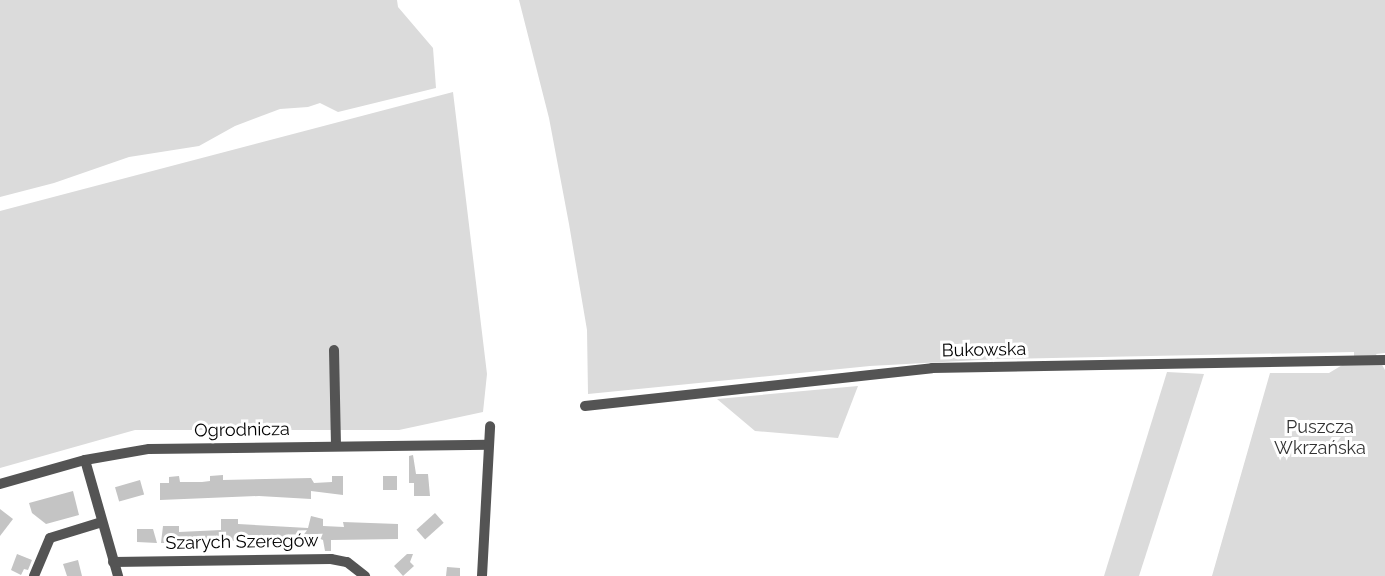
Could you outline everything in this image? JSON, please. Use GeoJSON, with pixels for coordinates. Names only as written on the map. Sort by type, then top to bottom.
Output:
{"type":"FeatureCollection","features":[{"type":"Feature","properties":{"kind":"street"},"geometry":{"type":"LineString","coordinates":[[334,350],[337,446]]}},
{"type":"Feature","properties":{"kind":"street","name":"Bukowska"},"geometry":{"type":"LineString","coordinates":[[584,406],[932,368],[1385,360]]}},
{"type":"Feature","properties":{"kind":"street"},"geometry":{"type":"LineString","coordinates":[[482,576],[490,426]]}},
{"type":"Feature","properties":{"kind":"street","name":"Ogrodnicza"},"geometry":{"type":"LineString","coordinates":[[0,484],[85,460],[149,449],[488,445]]}},
{"type":"Feature","properties":{"kind":"street"},"geometry":{"type":"LineString","coordinates":[[85,460],[118,576]]}},
{"type":"Feature","properties":{"kind":"street"},"geometry":{"type":"LineString","coordinates":[[28,463],[31,475]]}},
{"type":"Feature","properties":{"kind":"street"},"geometry":{"type":"LineString","coordinates":[[34,576],[50,538],[102,522]]}},
{"type":"Feature","properties":{"kind":"street","name":"Szarych Szeregów"},"geometry":{"type":"LineString","coordinates":[[113,562],[331,559],[347,562],[365,576]]}},
{"type":"Feature","properties":{"kind":"green space"},"geometry":{"type":"Polygon","coordinates":[[[0,0],[397,0],[398,7],[433,48],[436,88],[338,112],[320,103],[308,107],[280,109],[235,126],[199,146],[129,157],[54,183],[0,197],[0,0]]]}},
{"type":"Feature","properties":{"kind":"green space","name":"Puszcza Wkrzańska"},"geometry":{"type":"Polygon","coordinates":[[[519,0],[1385,0],[1385,353],[1376,354],[1385,370],[1385,576],[1212,576],[1270,373],[1329,373],[1354,358],[1354,352],[997,359],[870,366],[588,394],[587,330],[569,224],[549,118],[519,0]]]}},
{"type":"Feature","properties":{"kind":"green space"},"geometry":{"type":"Polygon","coordinates":[[[453,92],[487,374],[483,412],[399,430],[135,430],[0,468],[0,211],[453,92]]]}},
{"type":"Feature","properties":{"kind":"green space"},"geometry":{"type":"Polygon","coordinates":[[[1167,372],[1204,374],[1139,576],[1104,576],[1167,372]]]}},
{"type":"Feature","properties":{"kind":"green space"},"geometry":{"type":"Polygon","coordinates":[[[858,386],[838,438],[755,431],[717,399],[858,386]]]}},
{"type":"Feature","properties":{"kind":"building"},"geometry":{"type":"Polygon","coordinates":[[[413,455],[416,474],[428,474],[430,496],[414,496],[414,483],[409,483],[409,456],[413,455]]]}},
{"type":"Feature","properties":{"kind":"building"},"geometry":{"type":"Polygon","coordinates":[[[223,475],[223,480],[311,478],[314,483],[332,482],[332,476],[343,476],[343,495],[311,491],[311,499],[259,496],[160,500],[160,483],[169,483],[169,477],[179,476],[180,482],[202,482],[210,481],[210,476],[223,475]]]}},
{"type":"Feature","properties":{"kind":"building"},"geometry":{"type":"Polygon","coordinates":[[[383,476],[397,476],[397,490],[383,490],[383,476]]]}},
{"type":"Feature","properties":{"kind":"building"},"geometry":{"type":"Polygon","coordinates":[[[140,480],[144,494],[119,502],[115,487],[140,480]]]}},
{"type":"Feature","properties":{"kind":"building"},"geometry":{"type":"Polygon","coordinates":[[[73,491],[79,515],[46,524],[32,513],[29,503],[73,491]]]}},
{"type":"Feature","properties":{"kind":"building"},"geometry":{"type":"Polygon","coordinates":[[[0,509],[13,519],[0,536],[0,509]]]}},
{"type":"Feature","properties":{"kind":"building"},"geometry":{"type":"Polygon","coordinates":[[[435,513],[444,523],[425,539],[416,530],[435,513]]]}},
{"type":"Feature","properties":{"kind":"building"},"geometry":{"type":"Polygon","coordinates":[[[311,516],[323,519],[323,526],[344,527],[343,522],[398,524],[398,539],[331,540],[331,551],[325,551],[323,540],[318,538],[161,543],[163,526],[179,526],[179,532],[221,530],[221,519],[238,519],[238,524],[308,528],[311,516]]]}},
{"type":"Feature","properties":{"kind":"building"},"geometry":{"type":"Polygon","coordinates":[[[137,529],[153,529],[157,543],[137,542],[137,529]]]}},
{"type":"Feature","properties":{"kind":"building"},"geometry":{"type":"Polygon","coordinates":[[[17,554],[32,560],[28,570],[24,569],[21,575],[11,570],[17,554]]]}},
{"type":"Feature","properties":{"kind":"building"},"geometry":{"type":"Polygon","coordinates":[[[407,554],[413,554],[410,562],[414,566],[403,576],[394,566],[407,554]]]}},
{"type":"Feature","properties":{"kind":"building"},"geometry":{"type":"Polygon","coordinates":[[[78,560],[82,576],[67,576],[63,564],[78,560]]]}},
{"type":"Feature","properties":{"kind":"building"},"geometry":{"type":"Polygon","coordinates":[[[447,567],[460,568],[460,576],[446,576],[447,567]]]}}]}
